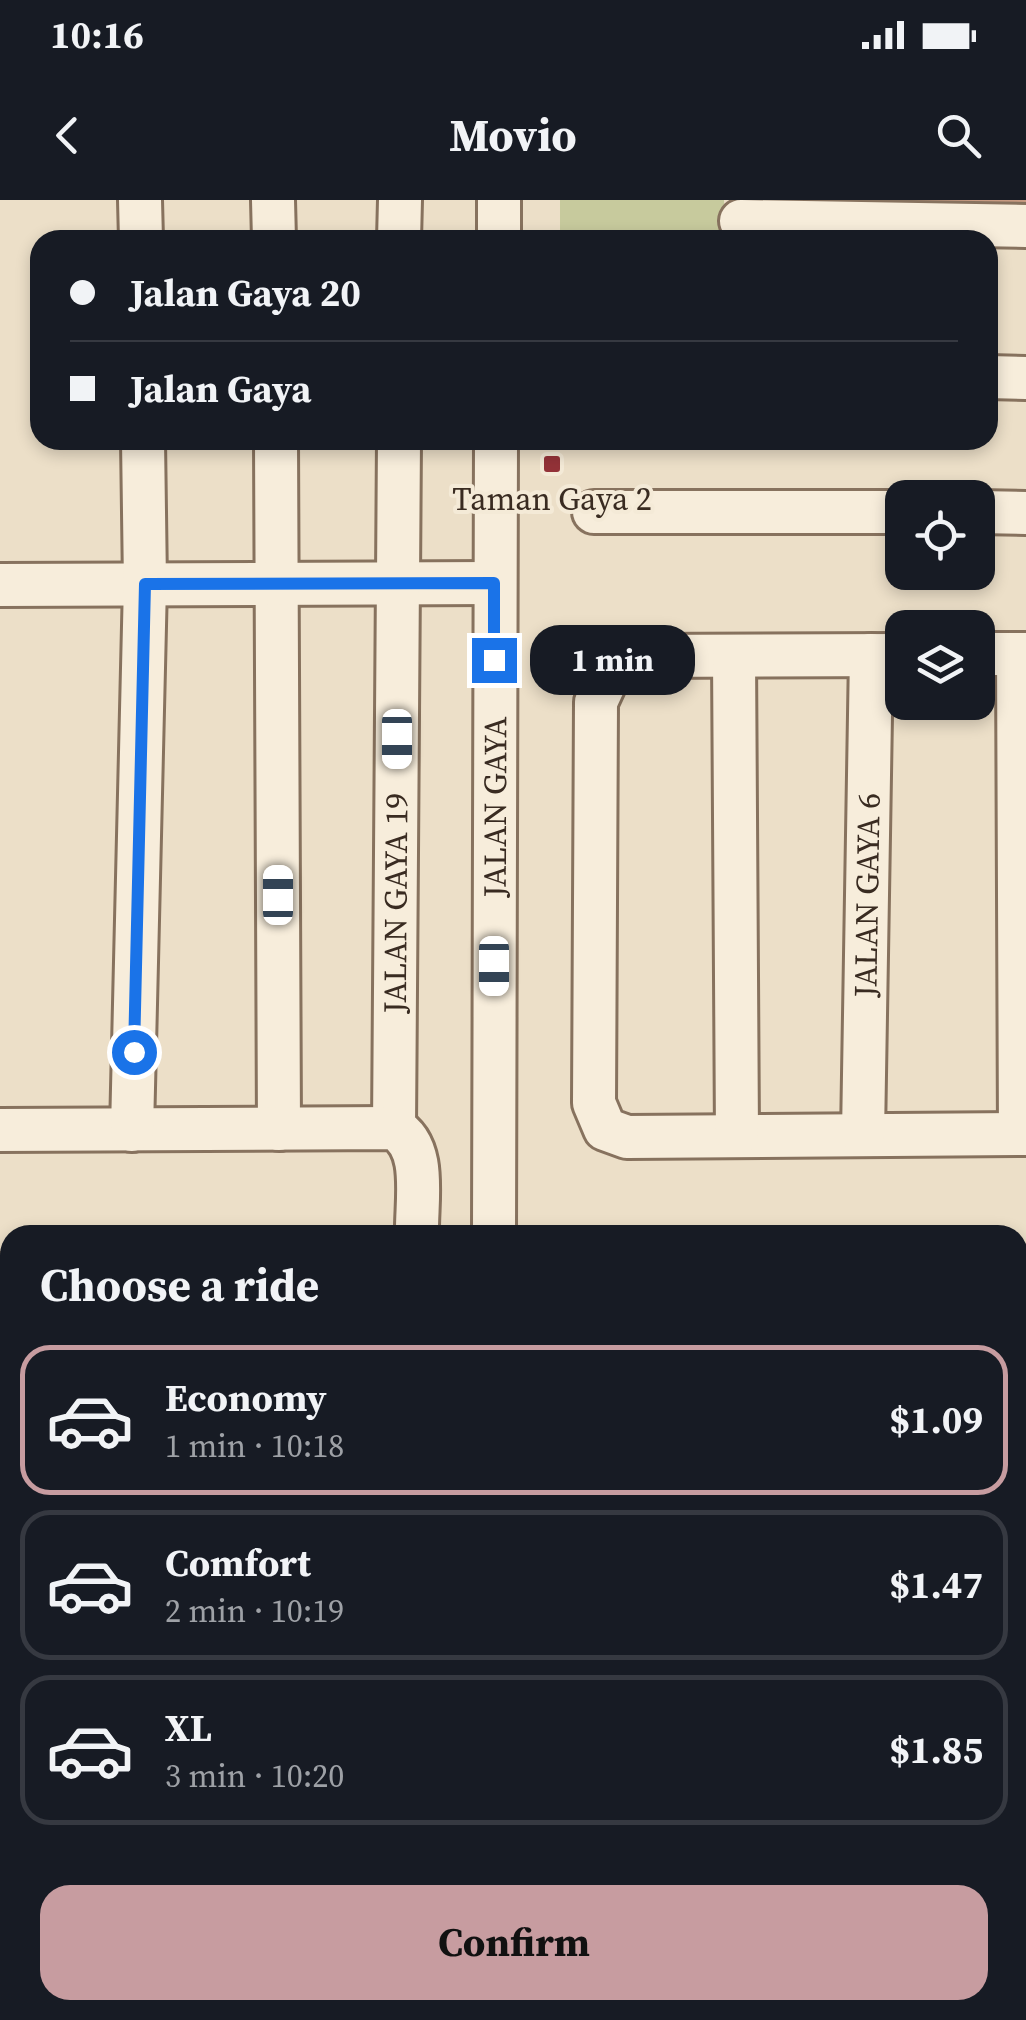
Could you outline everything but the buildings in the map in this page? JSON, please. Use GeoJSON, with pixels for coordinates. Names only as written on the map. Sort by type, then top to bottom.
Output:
{"type":"FeatureCollection","features":[{"type":"Feature","properties":{"kind":"street"},"geometry":{"type":"LineString","coordinates":[[140,200],[141,230]]}},
{"type":"Feature","properties":{"kind":"street"},"geometry":{"type":"LineString","coordinates":[[274,200],[274,230]]}},
{"type":"Feature","properties":{"kind":"street"},"geometry":{"type":"LineString","coordinates":[[400,200],[400,230]]}},
{"type":"Feature","properties":{"kind":"street"},"geometry":{"type":"LineString","coordinates":[[499,230],[500,200]]}},
{"type":"Feature","properties":{"kind":"street"},"geometry":{"type":"LineString","coordinates":[[741,220],[1026,226]]}},
{"type":"Feature","properties":{"kind":"street"},"geometry":{"type":"LineString","coordinates":[[998,377],[1026,378]]}},
{"type":"Feature","properties":{"kind":"street"},"geometry":{"type":"LineString","coordinates":[[132,1130],[145,584],[143,450]]}},
{"type":"Feature","properties":{"kind":"street"},"geometry":{"type":"LineString","coordinates":[[276,450],[279,1129]]}},
{"type":"Feature","properties":{"kind":"street","name":"JALAN GAYA 19"},"geometry":{"type":"LineString","coordinates":[[394,1128],[399,450]]}},
{"type":"Feature","properties":{"kind":"street","name":"JALAN GAYA"},"geometry":{"type":"LineString","coordinates":[[494,1225],[496,450]]}},
{"type":"Feature","properties":{"kind":"street"},"geometry":{"type":"LineString","coordinates":[[594,512],[885,512]]}},
{"type":"Feature","properties":{"kind":"street"},"geometry":{"type":"LineString","coordinates":[[995,512],[1026,512]]}},
{"type":"Feature","properties":{"kind":"street"},"geometry":{"type":"LineString","coordinates":[[0,584],[494,583]]}},
{"type":"Feature","properties":{"kind":"street"},"geometry":{"type":"LineString","coordinates":[[885,655],[635,656],[610,674],[596,702],[594,1103],[605,1129],[627,1137],[1023,1134],[1007,654]]}},
{"type":"Feature","properties":{"kind":"street"},"geometry":{"type":"LineString","coordinates":[[734,656],[737,1136]]}},
{"type":"Feature","properties":{"kind":"street","name":"JALAN GAYA 6"},"geometry":{"type":"LineString","coordinates":[[863,1135],[885,695]]}},
{"type":"Feature","properties":{"kind":"street"},"geometry":{"type":"LineString","coordinates":[[0,1130],[394,1128],[407,1135],[416,1149],[417,1225]]}},
{"type":"Feature","properties":{"kind":"green space"},"geometry":{"type":"Polygon","coordinates":[[[560,200],[724,200],[725,230],[560,230],[560,200]]]}},
{"type":"Feature","properties":{"kind":"place","name":"Taman Gaya 2"},"geometry":{"type":"Point","coordinates":[552,464]}},
{"type":"Feature","properties":{"kind":"route"},"geometry":{"type":"LineString","coordinates":[[134,1052],[145,584],[494,583],[494,660]]}}]}
